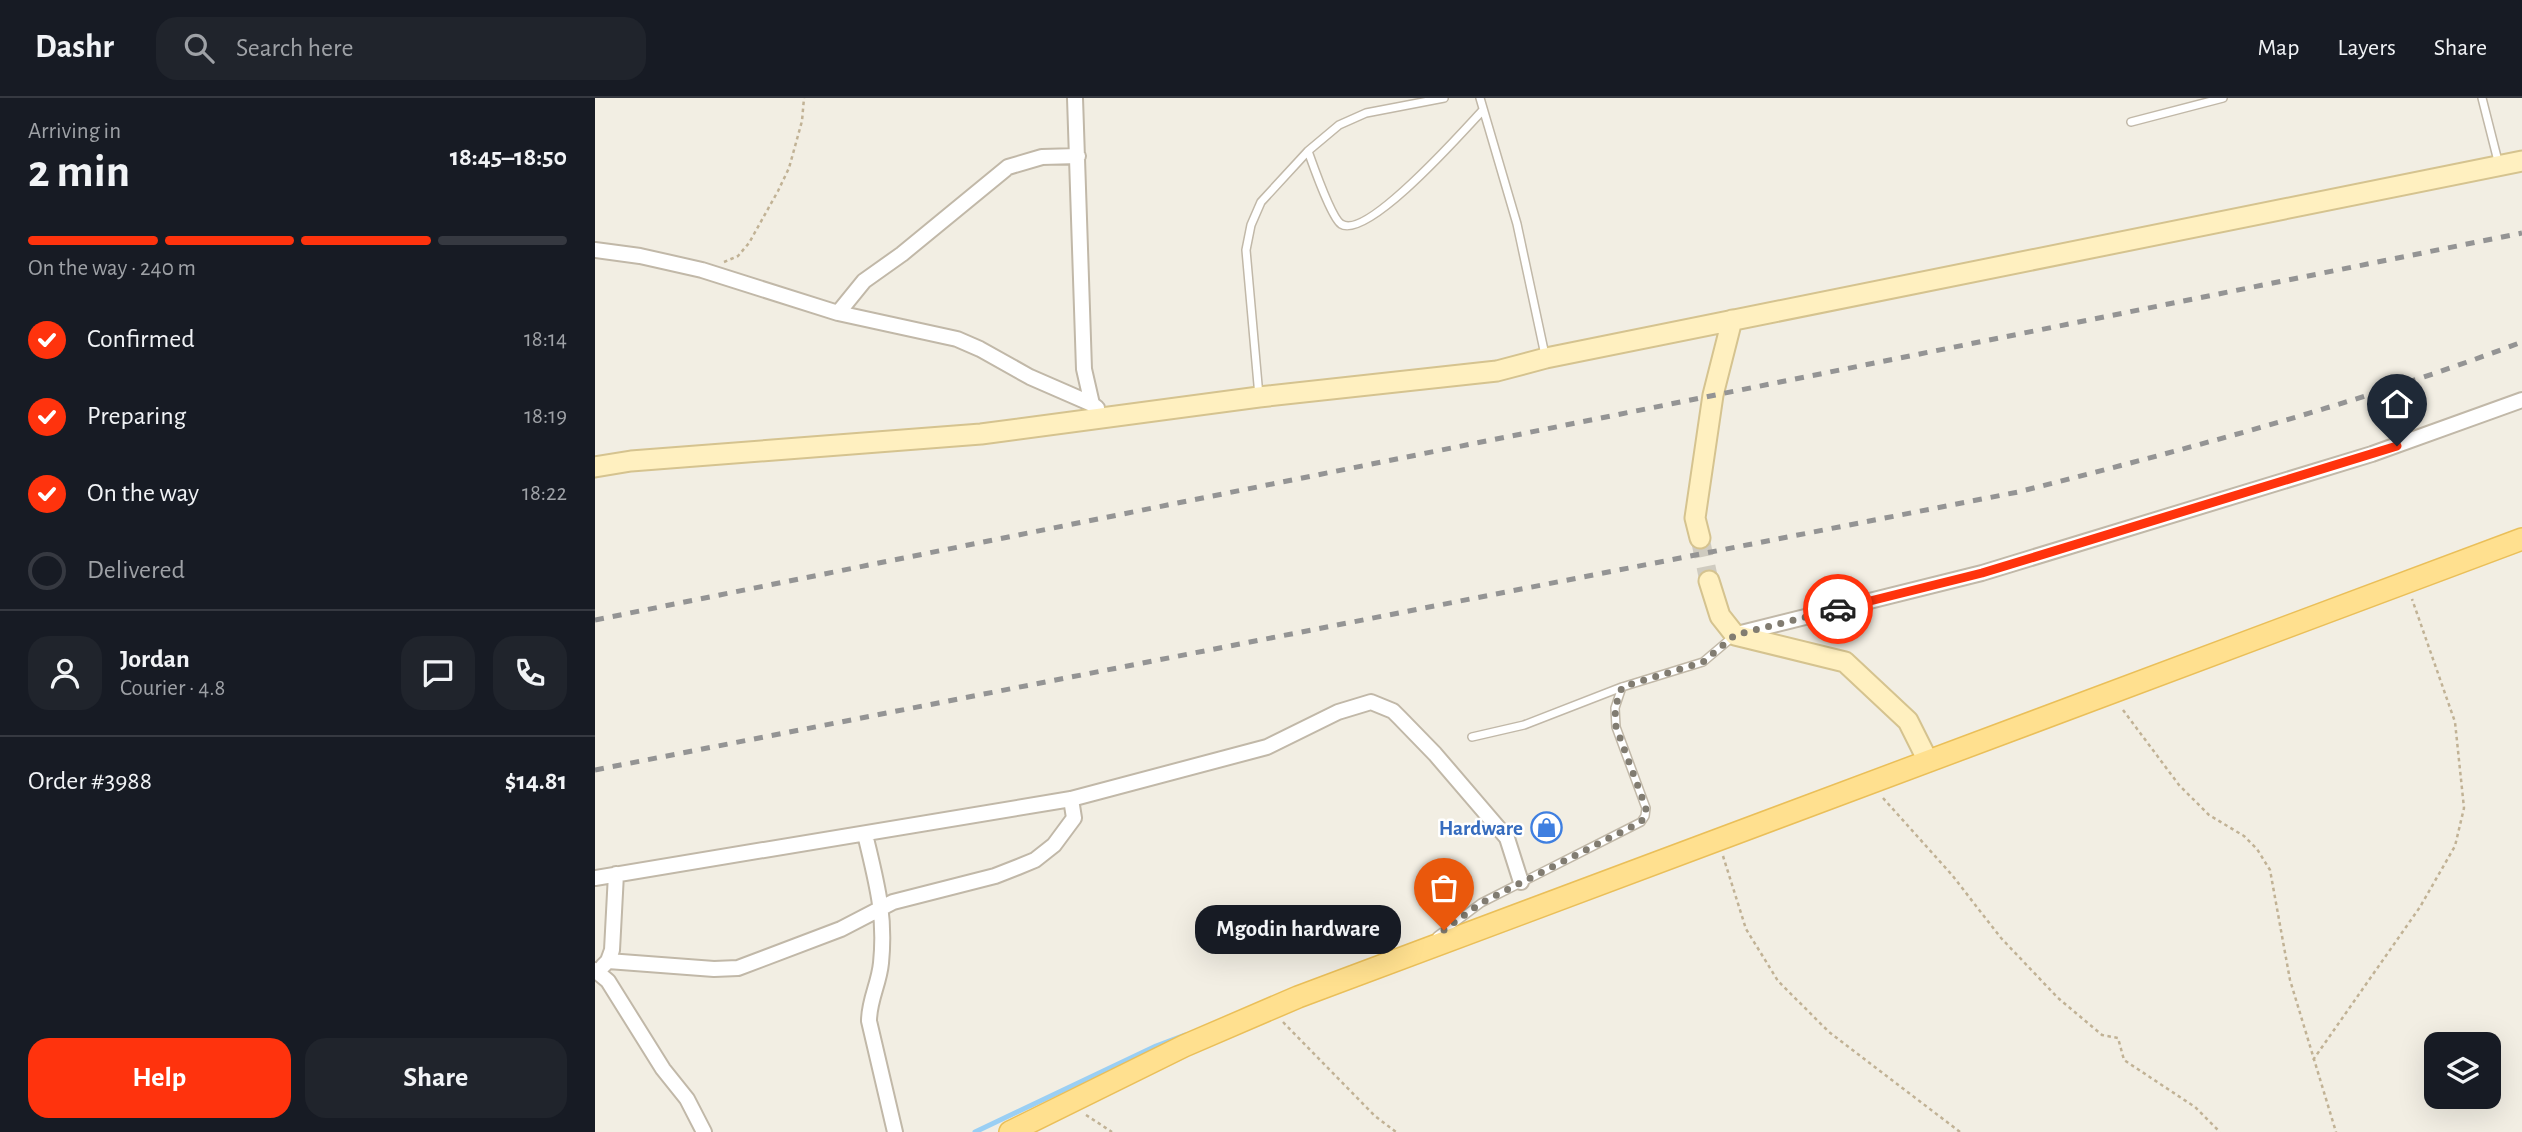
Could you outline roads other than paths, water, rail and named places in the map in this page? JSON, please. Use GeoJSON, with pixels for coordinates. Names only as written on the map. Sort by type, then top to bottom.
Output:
{"type":"FeatureCollection","features":[{"type":"Feature","properties":{"kind":"main road"},"geometry":{"type":"LineString","coordinates":[[1010,1132],[1184,1046],[1269,1009],[2522,539]]}},
{"type":"Feature","properties":{"kind":"street"},"geometry":{"type":"LineString","coordinates":[[1075,98],[1084,369],[1092,404]]}},
{"type":"Feature","properties":{"kind":"street"},"geometry":{"type":"LineString","coordinates":[[838,313],[864,281],[902,254],[1008,167],[1042,157],[1078,156]]}},
{"type":"Feature","properties":{"kind":"street"},"geometry":{"type":"LineString","coordinates":[[595,467],[631,461],[981,434],[1259,397],[1497,371],[1546,358],[2522,161]]}},
{"type":"Feature","properties":{"kind":"street"},"geometry":{"type":"LineString","coordinates":[[595,250],[640,256],[702,270],[838,313],[957,339],[1030,377],[1092,404],[1110,417]]}},
{"type":"Feature","properties":{"kind":"street"},"geometry":{"type":"LineString","coordinates":[[1700,538],[1695,518],[1713,395],[1732,320]]}},
{"type":"Feature","properties":{"kind":"street"},"geometry":{"type":"LineString","coordinates":[[1735,635],[1995,569],[2372,454],[2522,400]]}},
{"type":"Feature","properties":{"kind":"street"},"geometry":{"type":"LineString","coordinates":[[1709,581],[1720,616],[1735,635],[1845,662],[1908,721],[1928,761]]}},
{"type":"Feature","properties":{"kind":"street"},"geometry":{"type":"LineString","coordinates":[[595,878],[1071,799],[1267,747],[1338,712],[1371,702],[1393,712],[1436,754],[1507,838],[1521,882]]}},
{"type":"Feature","properties":{"kind":"street"},"geometry":{"type":"LineString","coordinates":[[600,968],[738,968],[841,929],[908,897],[995,876],[1035,860],[1054,845],[1074,818],[1071,799]]}},
{"type":"Feature","properties":{"kind":"street"},"geometry":{"type":"LineString","coordinates":[[865,834],[882,908],[881,960],[869,1006],[869,1021],[895,1132]]}},
{"type":"Feature","properties":{"kind":"street"},"geometry":{"type":"LineString","coordinates":[[600,968],[614,932],[616,874]]}},
{"type":"Feature","properties":{"kind":"street"},"geometry":{"type":"LineString","coordinates":[[600,968],[663,1069],[687,1100],[704,1132]]}},
{"type":"Feature","properties":{"kind":"lane"},"geometry":{"type":"LineString","coordinates":[[1259,397],[1246,250],[1251,225],[1261,202],[1308,151],[1339,125],[1366,113],[1444,98]]}},
{"type":"Feature","properties":{"kind":"lane"},"geometry":{"type":"LineString","coordinates":[[1480,98],[1517,224],[1546,358]]}},
{"type":"Feature","properties":{"kind":"lane"},"geometry":{"type":"LineString","coordinates":[[2131,122],[2223,98]]}},
{"type":"Feature","properties":{"kind":"lane"},"geometry":{"type":"LineString","coordinates":[[2482,98],[2500,167]]}},
{"type":"Feature","properties":{"kind":"lane"},"geometry":{"type":"LineString","coordinates":[[1308,151],[1333,214],[1341,224],[1352,227],[1364,222],[1412,185],[1483,110]]}},
{"type":"Feature","properties":{"kind":"lane"},"geometry":{"type":"LineString","coordinates":[[1472,737],[1524,725],[1622,687],[1703,662],[1735,635]]}},
{"type":"Feature","properties":{"kind":"lane"},"geometry":{"type":"LineString","coordinates":[[1408,957],[1481,903],[1641,822],[1646,808],[1616,727],[1615,708],[1622,687]]}},
{"type":"Feature","properties":{"kind":"waterway"},"geometry":{"type":"LineString","coordinates":[[975,1132],[1156,1046],[1185,1035]]}},
{"type":"Feature","properties":{"kind":"tunnel"},"geometry":{"type":"LineString","coordinates":[[1700,538],[1709,581]]}},
{"type":"Feature","properties":{"kind":"railway"},"geometry":{"type":"LineString","coordinates":[[595,620],[2522,233]]}},
{"type":"Feature","properties":{"kind":"railway"},"geometry":{"type":"LineString","coordinates":[[595,770],[2018,492],[2335,405],[2398,386],[2522,342]]}},
{"type":"Feature","properties":{"kind":"place","name":"Hardware"},"geometry":{"type":"Point","coordinates":[1546,828]}},
{"type":"Feature","properties":{"kind":"place","name":"Mgodin hardware"},"geometry":{"type":"Point","coordinates":[1444,930]}}]}
